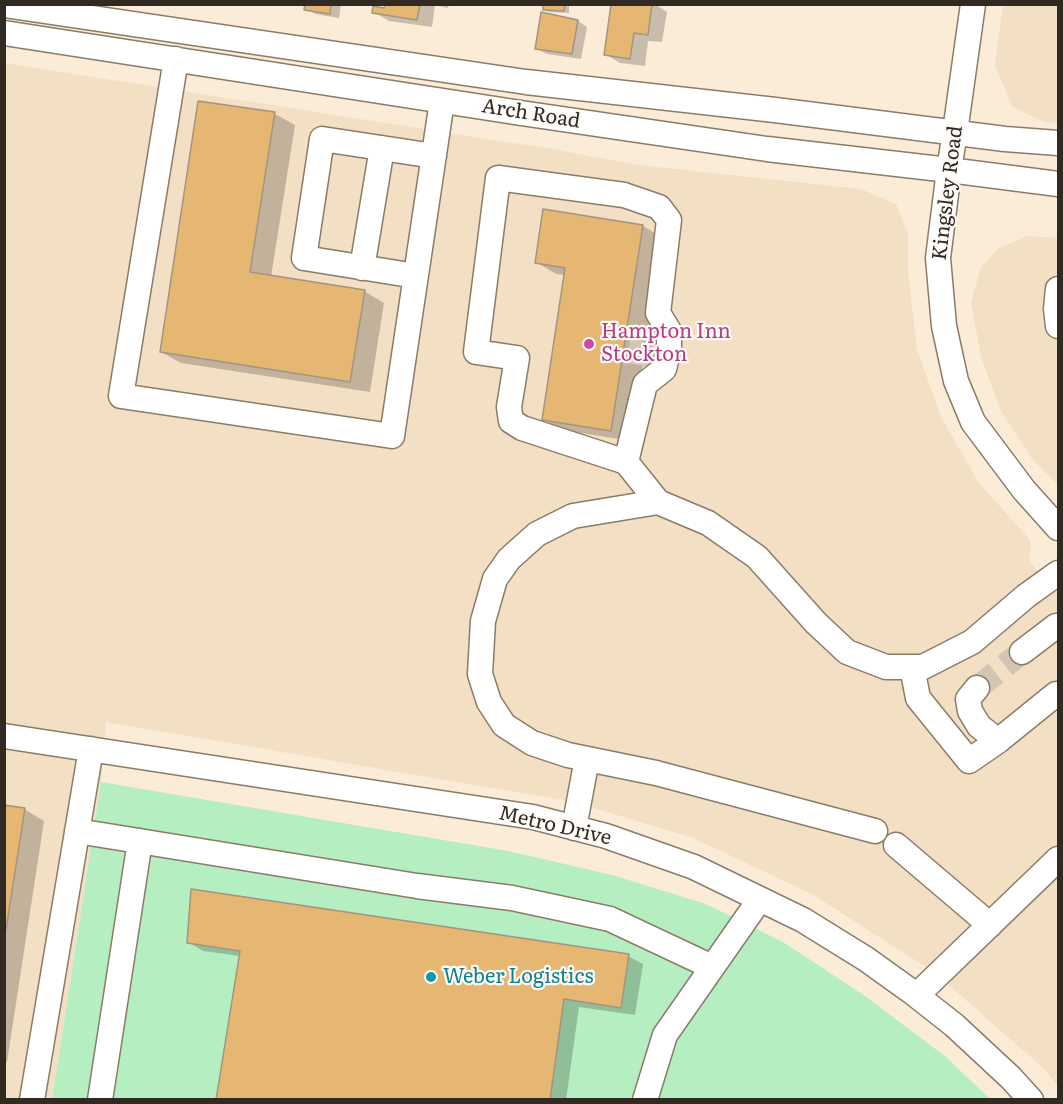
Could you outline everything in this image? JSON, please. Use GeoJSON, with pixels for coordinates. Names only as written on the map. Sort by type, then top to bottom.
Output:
{"type":"FeatureCollection","features":[{"type":"Feature","properties":{"kind":"street","name":"Kingsley Road"},"geometry":{"type":"LineString","coordinates":[[973,4],[938,258],[944,326],[956,381],[973,422],[1024,490],[1059,528]]}},
{"type":"Feature","properties":{"kind":"street","name":"Arch Road"},"geometry":{"type":"LineString","coordinates":[[4,5],[526,82],[1005,139],[1059,143]]}},
{"type":"Feature","properties":{"kind":"street","name":"Arch Road"},"geometry":{"type":"LineString","coordinates":[[4,33],[767,149],[1059,184]]}},
{"type":"Feature","properties":{"kind":"street"},"geometry":{"type":"LineString","coordinates":[[176,59],[121,396],[392,436],[442,101]]}},
{"type":"Feature","properties":{"kind":"street"},"geometry":{"type":"LineString","coordinates":[[416,276],[304,258],[322,138],[434,156]]}},
{"type":"Feature","properties":{"kind":"street"},"geometry":{"type":"LineString","coordinates":[[362,268],[382,148]]}},
{"type":"Feature","properties":{"kind":"street"},"geometry":{"type":"LineString","coordinates":[[626,462],[641,375],[664,369],[669,349],[669,331],[651,320],[669,220],[659,207],[624,195],[498,178],[476,352],[517,358],[509,407],[511,421],[522,428],[626,462],[658,502],[708,523],[758,556],[816,622],[847,652],[886,667],[923,667],[972,642],[1026,596],[1059,573]]}},
{"type":"Feature","properties":{"kind":"street"},"geometry":{"type":"LineString","coordinates":[[1059,289],[1056,309],[1059,327]]}},
{"type":"Feature","properties":{"kind":"street"},"geometry":{"type":"LineString","coordinates":[[658,502],[573,516],[537,534],[509,559],[495,579],[483,621],[480,674],[489,702],[504,725],[532,743],[568,755],[656,773],[875,831]]}},
{"type":"Feature","properties":{"kind":"street"},"geometry":{"type":"LineString","coordinates":[[1022,652],[1059,626]]}},
{"type":"Feature","properties":{"kind":"street"},"geometry":{"type":"LineString","coordinates":[[912,667],[918,698],[969,761],[1058,694]]}},
{"type":"Feature","properties":{"kind":"street"},"geometry":{"type":"LineString","coordinates":[[977,688],[968,699],[970,711],[979,726],[998,741]]}},
{"type":"Feature","properties":{"kind":"street","name":"Metro Drive"},"geometry":{"type":"LineString","coordinates":[[4,736],[533,817],[606,836],[694,867],[803,920],[866,959],[917,995],[962,1032],[1031,1100]]}},
{"type":"Feature","properties":{"kind":"street"},"geometry":{"type":"LineString","coordinates":[[32,1100],[91,749]]}},
{"type":"Feature","properties":{"kind":"street"},"geometry":{"type":"LineString","coordinates":[[574,828],[587,759]]}},
{"type":"Feature","properties":{"kind":"street"},"geometry":{"type":"LineString","coordinates":[[77,831],[417,886],[513,898],[610,919],[712,967]]}},
{"type":"Feature","properties":{"kind":"street"},"geometry":{"type":"LineString","coordinates":[[100,1100],[140,841]]}},
{"type":"Feature","properties":{"kind":"street"},"geometry":{"type":"LineString","coordinates":[[896,844],[990,925]]}},
{"type":"Feature","properties":{"kind":"street"},"geometry":{"type":"LineString","coordinates":[[917,995],[1059,859]]}},
{"type":"Feature","properties":{"kind":"street"},"geometry":{"type":"LineString","coordinates":[[645,1100],[664,1035],[760,899]]}},
{"type":"Feature","properties":{"kind":"shaded area"},"geometry":{"type":"Polygon","coordinates":[[[1003,5],[1058,5],[1058,123],[1043,122],[1012,106],[995,65],[1003,5]]]}},
{"type":"Feature","properties":{"kind":"shaded area"},"geometry":{"type":"Polygon","coordinates":[[[4,63],[558,150],[638,165],[861,189],[896,204],[908,235],[908,272],[917,349],[941,417],[979,483],[1031,541],[1029,561],[1058,594],[1058,1086],[1042,1067],[935,973],[812,894],[693,838],[574,802],[106,722],[101,782],[52,1099],[5,1099],[4,63]]]}},
{"type":"Feature","properties":{"kind":"shaded area"},"geometry":{"type":"Polygon","coordinates":[[[1028,236],[1058,238],[1058,485],[1032,459],[1000,409],[981,357],[971,302],[981,267],[999,248],[1028,236]]]}},
{"type":"Feature","properties":{"kind":"green space"},"geometry":{"type":"Polygon","coordinates":[[[101,782],[508,851],[612,875],[706,904],[783,942],[865,996],[946,1057],[990,1099],[52,1100],[101,782]]]}},
{"type":"Feature","properties":{"kind":"building"},"geometry":{"type":"Polygon","coordinates":[[[298,4],[331,4],[330,14],[304,10],[305,6],[298,4]]]}},
{"type":"Feature","properties":{"kind":"building"},"geometry":{"type":"Polygon","coordinates":[[[385,4],[420,4],[417,20],[372,13],[373,6],[384,8],[385,4]]]}},
{"type":"Feature","properties":{"kind":"building"},"geometry":{"type":"Polygon","coordinates":[[[543,4],[565,4],[564,11],[543,10],[543,4]]]}},
{"type":"Feature","properties":{"kind":"building"},"geometry":{"type":"Polygon","coordinates":[[[611,4],[652,4],[648,35],[634,33],[630,59],[604,55],[611,4]]]}},
{"type":"Feature","properties":{"kind":"building"},"geometry":{"type":"Polygon","coordinates":[[[541,12],[578,20],[572,54],[535,49],[541,12]]]}},
{"type":"Feature","properties":{"kind":"building"},"geometry":{"type":"Polygon","coordinates":[[[198,101],[275,112],[250,272],[365,290],[350,382],[160,352],[198,101]]]}},
{"type":"Feature","properties":{"kind":"building","name":"Hampton Inn Stockton"},"geometry":{"type":"Polygon","coordinates":[[[543,209],[643,225],[611,431],[542,420],[565,268],[535,263],[543,209]]]}},
{"type":"Feature","properties":{"kind":"building"},"geometry":{"type":"Polygon","coordinates":[[[4,805],[25,808],[4,942],[4,805]]]}},
{"type":"Feature","properties":{"kind":"building","name":"Weber Logistics"},"geometry":{"type":"Polygon","coordinates":[[[191,889],[629,954],[621,1008],[564,999],[550,1100],[216,1100],[240,951],[187,943],[191,889]]]}},
{"type":"Feature","properties":{"kind":"tunnel"},"geometry":{"type":"LineString","coordinates":[[638,365],[645,326]]}},
{"type":"Feature","properties":{"kind":"tunnel"},"geometry":{"type":"LineString","coordinates":[[977,688],[1022,652]]}},
{"type":"Feature","properties":{"kind":"place","name":"Hampton Inn Stockton"},"geometry":{"type":"Point","coordinates":[589,344]}},
{"type":"Feature","properties":{"kind":"place","name":"Weber Logistics"},"geometry":{"type":"Point","coordinates":[431,977]}}]}
